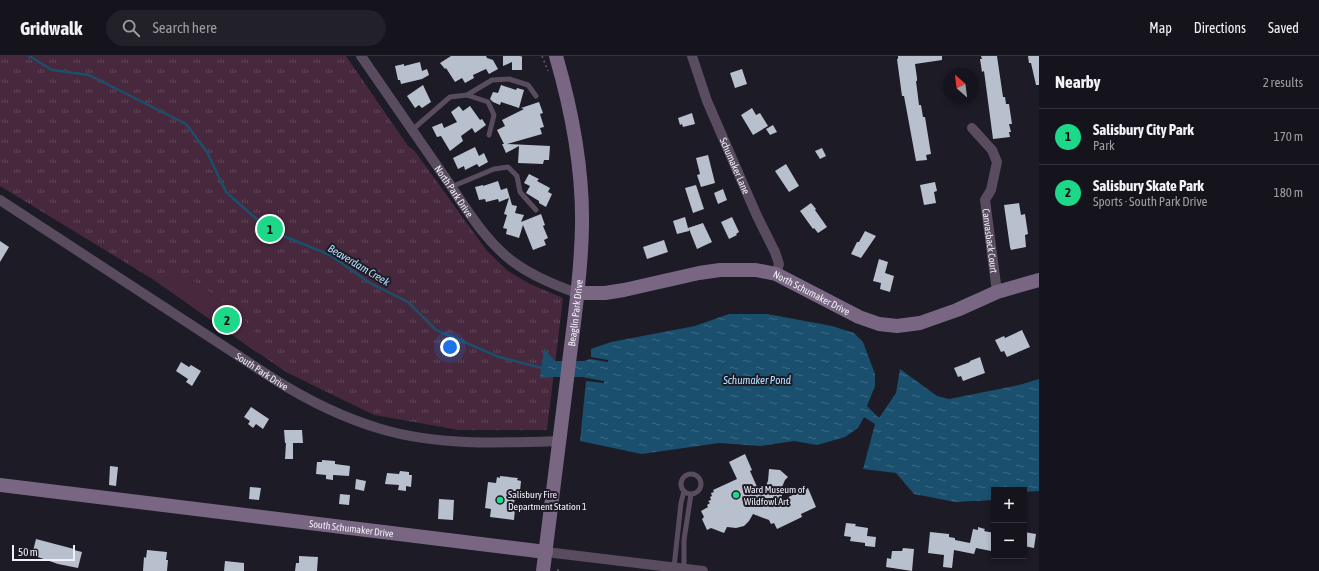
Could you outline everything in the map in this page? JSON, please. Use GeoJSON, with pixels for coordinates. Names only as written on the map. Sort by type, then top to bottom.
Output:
{"type":"FeatureCollection","features":[{"type":"Feature","properties":{"kind":"street","name":"North Park Drive"},"geometry":{"type":"LineString","coordinates":[[361,56],[482,231],[511,260],[531,274],[577,293]]}},
{"type":"Feature","properties":{"kind":"street","name":"Beaglin Park Drive"},"geometry":{"type":"LineString","coordinates":[[543,571],[567,383],[577,293],[582,225],[580,177],[568,100],[556,56]]}},
{"type":"Feature","properties":{"kind":"street","name":"Schumaker Lane"},"geometry":{"type":"LineString","coordinates":[[692,56],[698,78],[710,107],[757,216],[775,252],[779,264],[776,274]]}},
{"type":"Feature","properties":{"kind":"street","name":"Canvasback Court"},"geometry":{"type":"LineString","coordinates":[[972,128],[992,150],[997,162],[991,190],[985,200],[998,292]]}},
{"type":"Feature","properties":{"kind":"street","name":"South Park Drive"},"geometry":{"type":"LineString","coordinates":[[0,200],[278,382],[334,411],[381,429],[423,437],[471,442],[560,441]]}},
{"type":"Feature","properties":{"kind":"street","name":"North Schumaker Drive"},"geometry":{"type":"LineString","coordinates":[[577,293],[605,293],[639,287],[691,274],[720,270],[756,270],[776,274],[859,317],[879,324],[897,326],[920,323],[957,310],[998,292],[1039,280]]}},
{"type":"Feature","properties":{"kind":"street","name":"South Schumaker Drive"},"geometry":{"type":"LineString","coordinates":[[0,485],[703,571]]}},
{"type":"Feature","properties":{"kind":"lane"},"geometry":{"type":"LineString","coordinates":[[412,130],[450,97],[467,95],[492,80],[509,79],[528,85],[536,96]]}},
{"type":"Feature","properties":{"kind":"lane"},"geometry":{"type":"LineString","coordinates":[[467,95],[488,102],[494,115],[489,135]]}},
{"type":"Feature","properties":{"kind":"lane"},"geometry":{"type":"LineString","coordinates":[[451,187],[494,169],[508,167],[517,176],[520,192],[536,210]]}},
{"type":"Feature","properties":{"kind":"lane"},"geometry":{"type":"LineString","coordinates":[[690,475],[696,476],[700,481],[700,487],[696,492],[691,494],[684,491],[681,486],[684,477],[690,475]]}},
{"type":"Feature","properties":{"kind":"lane"},"geometry":{"type":"LineString","coordinates":[[679,568],[681,504],[684,491]]}},
{"type":"Feature","properties":{"kind":"lane"},"geometry":{"type":"LineString","coordinates":[[679,568],[691,494]]}},
{"type":"Feature","properties":{"kind":"path"},"geometry":{"type":"LineString","coordinates":[[542,56],[548,73]]}},
{"type":"Feature","properties":{"kind":"green space"},"geometry":{"type":"Polygon","coordinates":[[[0,56],[346,56],[408,146],[414,150],[487,251],[508,271],[530,284],[563,298],[547,430],[459,430],[374,415],[286,372],[154,280],[0,186],[0,56]]]}},
{"type":"Feature","properties":{"kind":"green space"},"geometry":{"type":"Polygon","coordinates":[[[188,277],[235,309],[254,331],[264,346],[259,354],[154,280],[188,277]]]}},
{"type":"Feature","properties":{"kind":"water","name":"Schumaker Pond"},"geometry":{"type":"Polygon","coordinates":[[[729,314],[767,314],[832,326],[854,333],[863,342],[875,374],[875,386],[867,406],[879,418],[896,393],[900,369],[937,396],[949,399],[1019,385],[1039,379],[1039,491],[1027,492],[1027,487],[991,487],[991,500],[955,502],[914,494],[896,473],[863,469],[875,424],[864,417],[858,428],[845,437],[817,445],[794,441],[761,446],[719,443],[642,454],[580,441],[586,381],[604,383],[604,381],[582,377],[540,378],[544,349],[555,361],[584,361],[590,359],[608,362],[608,360],[591,357],[591,349],[611,342],[695,326],[729,314]]]}},
{"type":"Feature","properties":{"kind":"building"},"geometry":{"type":"Polygon","coordinates":[[[451,56],[486,56],[487,58],[493,60],[498,69],[489,74],[486,69],[473,75],[474,78],[465,83],[462,78],[455,82],[446,68],[445,69],[440,63],[451,56]]]}},
{"type":"Feature","properties":{"kind":"building"},"geometry":{"type":"Polygon","coordinates":[[[503,56],[523,56],[520,57],[522,57],[522,70],[512,70],[512,62],[503,66],[503,56]]]}},
{"type":"Feature","properties":{"kind":"building"},"geometry":{"type":"Polygon","coordinates":[[[898,56],[942,56],[942,60],[915,64],[919,105],[921,105],[923,117],[925,117],[931,154],[926,155],[927,160],[916,161],[904,96],[902,96],[897,59],[898,56]]]}},
{"type":"Feature","properties":{"kind":"building"},"geometry":{"type":"Polygon","coordinates":[[[981,56],[997,56],[1003,97],[1005,97],[1006,104],[1009,104],[1012,124],[1009,124],[1011,132],[1009,132],[1010,137],[993,139],[984,71],[982,72],[980,59],[982,59],[981,56]]]}},
{"type":"Feature","properties":{"kind":"building"},"geometry":{"type":"Polygon","coordinates":[[[1028,56],[1039,56],[1039,85],[1036,85],[1028,56]]]}},
{"type":"Feature","properties":{"kind":"building"},"geometry":{"type":"Polygon","coordinates":[[[420,62],[422,71],[427,69],[429,75],[422,79],[401,84],[400,80],[398,80],[395,66],[404,64],[404,66],[420,62]]]}},
{"type":"Feature","properties":{"kind":"building"},"geometry":{"type":"Polygon","coordinates":[[[742,69],[747,84],[735,88],[730,73],[742,69]]]}},
{"type":"Feature","properties":{"kind":"building"},"geometry":{"type":"Polygon","coordinates":[[[423,85],[431,102],[422,108],[419,105],[415,108],[407,96],[423,85]]]}},
{"type":"Feature","properties":{"kind":"building"},"geometry":{"type":"Polygon","coordinates":[[[501,85],[516,90],[517,88],[524,90],[519,108],[501,102],[500,105],[490,99],[493,92],[498,93],[501,85]]]}},
{"type":"Feature","properties":{"kind":"building"},"geometry":{"type":"Polygon","coordinates":[[[539,102],[543,113],[540,114],[544,127],[540,128],[542,134],[507,144],[550,146],[549,160],[544,160],[543,164],[518,163],[519,146],[506,153],[502,144],[504,144],[497,130],[505,126],[502,120],[524,109],[521,108],[539,102]]]}},
{"type":"Feature","properties":{"kind":"building"},"geometry":{"type":"Polygon","coordinates":[[[459,106],[463,111],[470,106],[480,120],[482,119],[486,125],[475,133],[472,128],[461,136],[463,141],[450,151],[441,136],[437,137],[432,127],[442,123],[444,128],[457,122],[451,112],[459,106]]]}},
{"type":"Feature","properties":{"kind":"building"},"geometry":{"type":"Polygon","coordinates":[[[752,108],[756,115],[760,113],[768,126],[753,135],[741,115],[752,108]]]}},
{"type":"Feature","properties":{"kind":"building"},"geometry":{"type":"Polygon","coordinates":[[[692,113],[695,124],[683,127],[682,124],[680,125],[678,118],[692,113]]]}},
{"type":"Feature","properties":{"kind":"building"},"geometry":{"type":"Polygon","coordinates":[[[773,125],[777,132],[770,135],[766,129],[773,125]]]}},
{"type":"Feature","properties":{"kind":"building"},"geometry":{"type":"Polygon","coordinates":[[[475,147],[479,156],[484,153],[488,162],[479,167],[477,164],[465,170],[464,166],[458,169],[453,158],[475,147]]]}},
{"type":"Feature","properties":{"kind":"building"},"geometry":{"type":"Polygon","coordinates":[[[822,148],[826,156],[820,159],[815,151],[822,148]]]}},
{"type":"Feature","properties":{"kind":"building"},"geometry":{"type":"Polygon","coordinates":[[[708,155],[715,183],[701,187],[697,175],[700,174],[696,158],[708,155]]]}},
{"type":"Feature","properties":{"kind":"building"},"geometry":{"type":"Polygon","coordinates":[[[786,164],[799,186],[789,192],[775,171],[786,164]]]}},
{"type":"Feature","properties":{"kind":"building"},"geometry":{"type":"Polygon","coordinates":[[[529,174],[539,179],[537,181],[550,188],[548,192],[552,194],[546,207],[526,193],[530,186],[524,183],[529,174]]]}},
{"type":"Feature","properties":{"kind":"building"},"geometry":{"type":"Polygon","coordinates":[[[498,181],[501,190],[507,188],[512,205],[517,206],[515,213],[524,215],[521,222],[541,214],[545,225],[543,226],[548,238],[544,240],[546,245],[533,250],[523,225],[519,238],[506,234],[507,229],[503,228],[507,215],[504,214],[509,198],[499,202],[498,199],[486,202],[485,199],[479,200],[475,187],[498,181]]]}},
{"type":"Feature","properties":{"kind":"building"},"geometry":{"type":"Polygon","coordinates":[[[935,182],[937,191],[934,192],[936,203],[924,205],[920,185],[935,182]]]}},
{"type":"Feature","properties":{"kind":"building"},"geometry":{"type":"Polygon","coordinates":[[[696,185],[704,209],[693,213],[685,188],[696,185]]]}},
{"type":"Feature","properties":{"kind":"building"},"geometry":{"type":"Polygon","coordinates":[[[723,189],[727,200],[718,204],[714,193],[723,189]]]}},
{"type":"Feature","properties":{"kind":"building"},"geometry":{"type":"Polygon","coordinates":[[[811,203],[827,227],[818,233],[814,228],[813,229],[800,211],[811,203]]]}},
{"type":"Feature","properties":{"kind":"building"},"geometry":{"type":"Polygon","coordinates":[[[1019,203],[1021,215],[1025,214],[1028,234],[1025,235],[1026,247],[1011,250],[1004,205],[1019,203]]]}},
{"type":"Feature","properties":{"kind":"building"},"geometry":{"type":"Polygon","coordinates":[[[685,217],[688,228],[703,223],[712,242],[697,249],[689,229],[689,231],[677,234],[673,221],[685,217]]]}},
{"type":"Feature","properties":{"kind":"building"},"geometry":{"type":"Polygon","coordinates":[[[732,217],[739,232],[736,234],[737,235],[729,239],[721,222],[732,217]]]}},
{"type":"Feature","properties":{"kind":"building"},"geometry":{"type":"Polygon","coordinates":[[[865,231],[876,236],[861,258],[851,254],[865,231]]]}},
{"type":"Feature","properties":{"kind":"building"},"geometry":{"type":"Polygon","coordinates":[[[664,240],[668,252],[647,259],[643,247],[664,240]]]}},
{"type":"Feature","properties":{"kind":"building"},"geometry":{"type":"Polygon","coordinates":[[[0,241],[9,247],[0,262],[0,241]]]}},
{"type":"Feature","properties":{"kind":"building"},"geometry":{"type":"Polygon","coordinates":[[[879,259],[888,262],[885,273],[894,276],[890,292],[880,289],[881,283],[873,281],[879,259]]]}},
{"type":"Feature","properties":{"kind":"building"},"geometry":{"type":"Polygon","coordinates":[[[1022,330],[1030,347],[1007,357],[1004,351],[1001,352],[995,340],[1004,336],[1005,338],[1022,330]]]}},
{"type":"Feature","properties":{"kind":"building"},"geometry":{"type":"Polygon","coordinates":[[[980,357],[985,373],[963,381],[961,376],[958,377],[954,368],[980,357]]]}},
{"type":"Feature","properties":{"kind":"building"},"geometry":{"type":"Polygon","coordinates":[[[181,362],[189,367],[191,365],[201,371],[192,386],[186,382],[188,379],[176,371],[181,362]]]}},
{"type":"Feature","properties":{"kind":"building"},"geometry":{"type":"Polygon","coordinates":[[[251,407],[269,419],[263,429],[256,424],[253,428],[248,424],[250,421],[244,417],[251,407]]]}},
{"type":"Feature","properties":{"kind":"building"},"geometry":{"type":"Polygon","coordinates":[[[284,430],[302,430],[303,443],[293,443],[293,459],[285,459],[286,443],[284,430]]]}},
{"type":"Feature","properties":{"kind":"building","name":"Ward Museum of Wildfowl Art"},"geometry":{"type":"Polygon","coordinates":[[[745,454],[752,470],[750,471],[761,496],[768,481],[769,469],[780,470],[788,477],[782,487],[782,500],[808,488],[816,507],[801,514],[802,517],[777,529],[774,523],[771,524],[769,520],[753,514],[744,526],[736,528],[727,527],[724,533],[711,528],[707,530],[702,519],[704,517],[701,511],[708,507],[707,505],[710,503],[708,501],[711,500],[710,497],[712,496],[711,493],[714,492],[713,490],[737,479],[729,462],[745,454]]]}},
{"type":"Feature","properties":{"kind":"building"},"geometry":{"type":"Polygon","coordinates":[[[322,460],[335,461],[335,464],[350,466],[349,476],[333,475],[333,480],[326,479],[326,475],[316,474],[317,462],[322,462],[322,460]]]}},
{"type":"Feature","properties":{"kind":"building"},"geometry":{"type":"Polygon","coordinates":[[[110,466],[118,467],[116,486],[109,485],[110,466]]]}},
{"type":"Feature","properties":{"kind":"building"},"geometry":{"type":"Polygon","coordinates":[[[400,471],[409,472],[409,475],[412,475],[411,487],[406,486],[406,491],[398,490],[399,485],[385,484],[387,473],[399,474],[400,471]]]}},
{"type":"Feature","properties":{"kind":"building","name":"Salisbury Fire Department Station 1"},"geometry":{"type":"Polygon","coordinates":[[[500,476],[518,478],[517,480],[521,481],[520,491],[516,491],[513,509],[515,509],[514,520],[490,517],[491,509],[485,508],[488,482],[496,483],[497,477],[500,478],[500,476]]]}},
{"type":"Feature","properties":{"kind":"building"},"geometry":{"type":"Polygon","coordinates":[[[356,479],[366,481],[364,491],[355,489],[356,479]]]}},
{"type":"Feature","properties":{"kind":"building"},"geometry":{"type":"Polygon","coordinates":[[[250,487],[261,488],[259,500],[249,499],[250,487]]]}},
{"type":"Feature","properties":{"kind":"building"},"geometry":{"type":"Polygon","coordinates":[[[340,494],[350,495],[349,505],[339,504],[340,494]]]}},
{"type":"Feature","properties":{"kind":"building"},"geometry":{"type":"Polygon","coordinates":[[[439,499],[454,500],[453,520],[438,519],[439,499]]]}},
{"type":"Feature","properties":{"kind":"building"},"geometry":{"type":"Polygon","coordinates":[[[846,523],[856,524],[855,526],[868,528],[867,536],[876,537],[875,547],[865,546],[865,543],[850,541],[851,537],[844,536],[846,523]]]}},
{"type":"Feature","properties":{"kind":"building"},"geometry":{"type":"Polygon","coordinates":[[[978,527],[985,529],[984,531],[991,532],[991,551],[976,548],[974,554],[954,550],[952,568],[943,567],[944,555],[928,553],[930,532],[949,534],[949,537],[955,538],[955,540],[970,543],[973,529],[978,530],[978,527]]]}},
{"type":"Feature","properties":{"kind":"building"},"geometry":{"type":"Polygon","coordinates":[[[1027,532],[1036,534],[1034,548],[1027,547],[1027,532]]]}},
{"type":"Feature","properties":{"kind":"building"},"geometry":{"type":"Polygon","coordinates":[[[36,539],[82,552],[78,568],[58,564],[32,555],[36,539]]]}},
{"type":"Feature","properties":{"kind":"building"},"geometry":{"type":"Polygon","coordinates":[[[903,548],[914,549],[912,571],[886,567],[887,558],[891,559],[892,551],[902,551],[903,548]]]}},
{"type":"Feature","properties":{"kind":"building"},"geometry":{"type":"Polygon","coordinates":[[[147,550],[167,552],[167,571],[143,571],[144,557],[146,558],[147,550]]]}},
{"type":"Feature","properties":{"kind":"building"},"geometry":{"type":"Polygon","coordinates":[[[299,556],[318,557],[317,571],[295,571],[296,563],[299,563],[299,556]]]}},
{"type":"Feature","properties":{"kind":"building"},"geometry":{"type":"Polygon","coordinates":[[[225,561],[244,563],[244,571],[224,571],[225,561]]]}},
{"type":"Feature","properties":{"kind":"waterway","name":"Beaverdam Creek"},"geometry":{"type":"LineString","coordinates":[[29,56],[52,70],[89,75],[186,124],[207,152],[226,192],[269,230],[330,255],[370,283],[408,302],[436,330],[499,357],[542,368]]}},
{"type":"Feature","properties":{"kind":"place","name":"Salisbury City Park"},"geometry":{"type":"Point","coordinates":[270,229]}},
{"type":"Feature","properties":{"kind":"place","name":"Salisbury Skate Park"},"geometry":{"type":"Point","coordinates":[227,320]}},
{"type":"Feature","properties":{"kind":"place","name":"Ward Museum of Wildfowl Art"},"geometry":{"type":"Point","coordinates":[736,495]}},
{"type":"Feature","properties":{"kind":"place","name":"Salisbury Fire Department Station 1"},"geometry":{"type":"Point","coordinates":[500,500]}}]}
